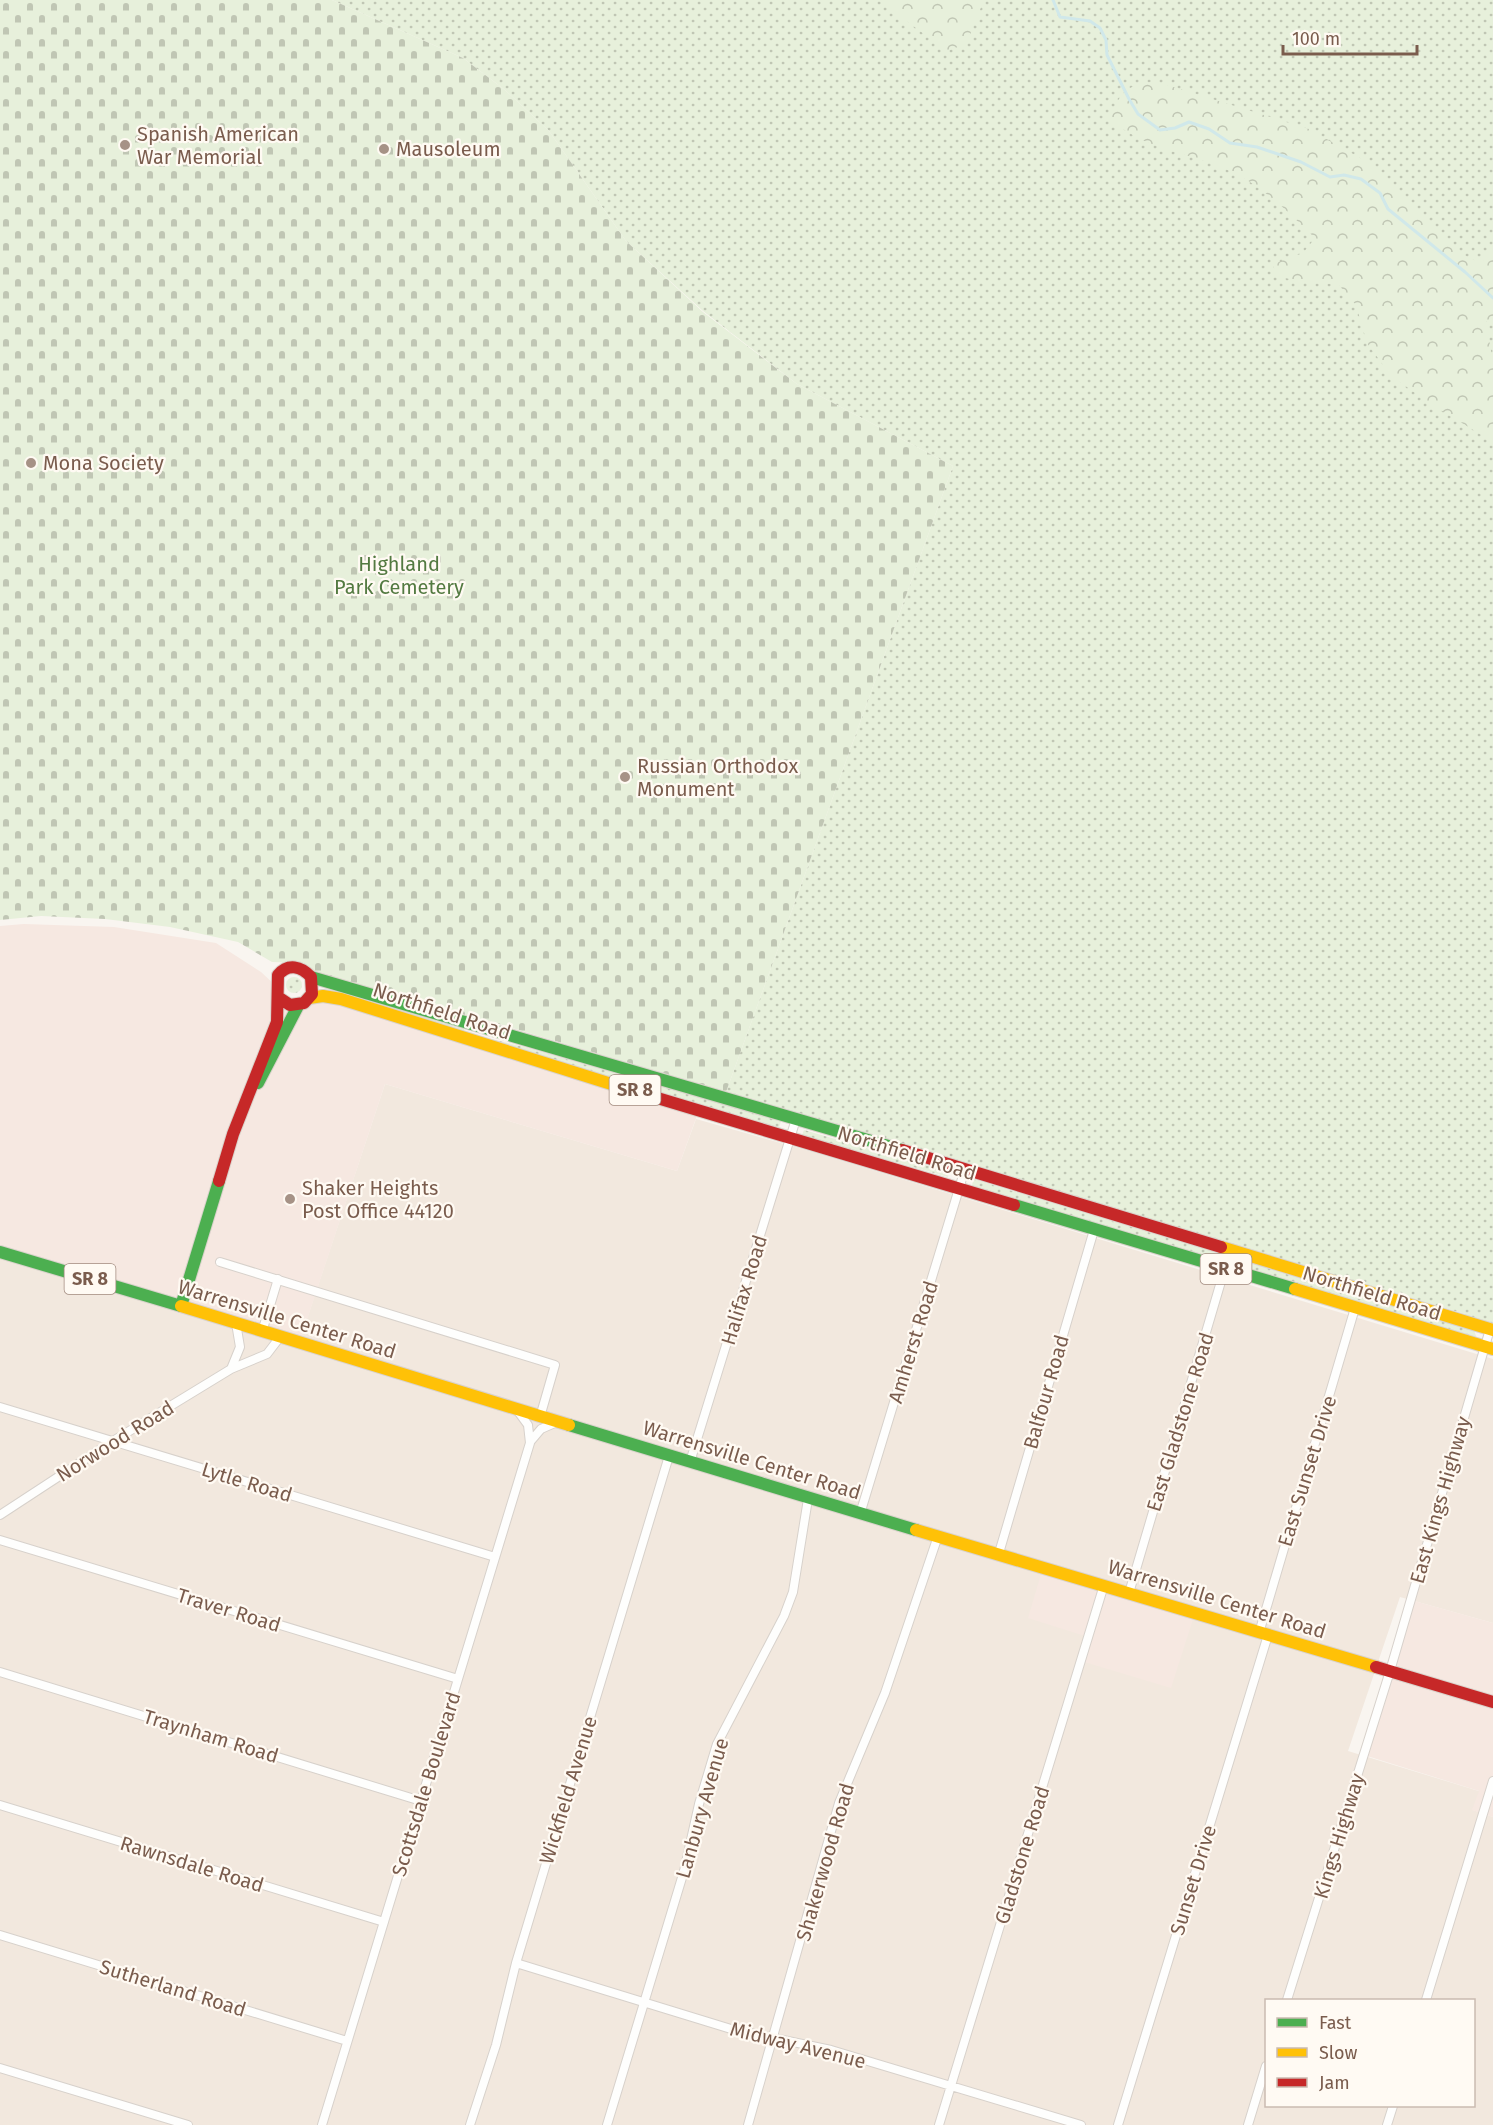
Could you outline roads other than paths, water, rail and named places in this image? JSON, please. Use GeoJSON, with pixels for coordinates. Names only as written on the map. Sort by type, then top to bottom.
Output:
{"type":"FeatureCollection","features":[{"type":"Feature","properties":{"kind":"main road","name":"SR 8"},"geometry":{"type":"LineString","coordinates":[[181,1306],[244,1105],[278,1022],[280,1005],[275,986],[282,971],[296,967],[306,970],[311,977]]}},
{"type":"Feature","properties":{"kind":"main road"},"geometry":{"type":"LineString","coordinates":[[278,997],[290,1005],[304,1001],[313,989],[311,977]]}},
{"type":"Feature","properties":{"kind":"main road","name":"Northfield Road"},"geometry":{"type":"LineString","coordinates":[[311,977],[327,984],[358,989],[965,1169],[1492,1330]]}},
{"type":"Feature","properties":{"kind":"main road","name":"Northfield Road"},"geometry":{"type":"LineString","coordinates":[[304,1001],[341,999],[790,1138],[1489,1348]]}},
{"type":"Feature","properties":{"kind":"main road","name":"SR 8"},"geometry":{"type":"LineString","coordinates":[[244,1105],[267,1069],[289,1019],[304,1001]]}},
{"type":"Feature","properties":{"kind":"main road","name":"Warrensville Center Road"},"geometry":{"type":"LineString","coordinates":[[0,1252],[860,1514],[999,1553],[1493,1702]]}},
{"type":"Feature","properties":{"kind":"street","name":"Halifax Road"},"geometry":{"type":"LineString","coordinates":[[690,1462],[796,1119]]}},
{"type":"Feature","properties":{"kind":"street","name":"Amherst Road"},"geometry":{"type":"LineString","coordinates":[[860,1514],[965,1169]]}},
{"type":"Feature","properties":{"kind":"street","name":"Balfour Road"},"geometry":{"type":"LineString","coordinates":[[999,1553],[1094,1230]]}},
{"type":"Feature","properties":{"kind":"street","name":"East Gladstone Road"},"geometry":{"type":"LineString","coordinates":[[1129,1593],[1230,1251]]}},
{"type":"Feature","properties":{"kind":"street","name":"Warrensville Center Road"},"geometry":{"type":"LineString","coordinates":[[220,1262],[555,1365],[540,1417]]}},
{"type":"Feature","properties":{"kind":"street"},"geometry":{"type":"LineString","coordinates":[[262,1332],[278,1279]]}},
{"type":"Feature","properties":{"kind":"street","name":"East Sunset Drive"},"geometry":{"type":"LineString","coordinates":[[1264,1634],[1355,1308]]}},
{"type":"Feature","properties":{"kind":"street"},"geometry":{"type":"LineString","coordinates":[[231,1369],[240,1347],[236,1323]]}},
{"type":"Feature","properties":{"kind":"street","name":"East Kings Highway"},"geometry":{"type":"LineString","coordinates":[[1390,1671],[1489,1348],[1492,1330]]}},
{"type":"Feature","properties":{"kind":"street","name":"Norwood Road"},"geometry":{"type":"LineString","coordinates":[[0,1515],[113,1441],[231,1369],[267,1354],[280,1337]]}},
{"type":"Feature","properties":{"kind":"street","name":"Lytle Road"},"geometry":{"type":"LineString","coordinates":[[0,1407],[495,1557]]}},
{"type":"Feature","properties":{"kind":"street"},"geometry":{"type":"LineString","coordinates":[[517,1410],[528,1425],[530,1443]]}},
{"type":"Feature","properties":{"kind":"street"},"geometry":{"type":"LineString","coordinates":[[530,1443],[541,1429],[558,1422]]}},
{"type":"Feature","properties":{"kind":"street","name":"Scottsdale Boulevard"},"geometry":{"type":"LineString","coordinates":[[322,2125],[530,1443]]}},
{"type":"Feature","properties":{"kind":"street","name":"Wickfield Avenue"},"geometry":{"type":"LineString","coordinates":[[470,2125],[496,2045],[516,1963],[669,1456]]}},
{"type":"Feature","properties":{"kind":"street","name":"Lanbury Avenue"},"geometry":{"type":"LineString","coordinates":[[607,2125],[684,1872],[699,1804],[717,1744],[784,1616],[793,1592],[808,1498]]}},
{"type":"Feature","properties":{"kind":"street","name":"Shakerwood Road"},"geometry":{"type":"LineString","coordinates":[[748,2125],[839,1803],[885,1694],[938,1536]]}},
{"type":"Feature","properties":{"kind":"street","name":"Traver Road"},"geometry":{"type":"LineString","coordinates":[[0,1540],[458,1679]]}},
{"type":"Feature","properties":{"kind":"street","name":"Gladstone Road"},"geometry":{"type":"LineString","coordinates":[[939,2125],[1104,1585]]}},
{"type":"Feature","properties":{"kind":"street","name":"Sunset Drive"},"geometry":{"type":"LineString","coordinates":[[1118,2125],[1264,1634]]}},
{"type":"Feature","properties":{"kind":"street","name":"Kings Highway"},"geometry":{"type":"LineString","coordinates":[[1288,1999],[1390,1671]]}},
{"type":"Feature","properties":{"kind":"street","name":"Traynham Road"},"geometry":{"type":"LineString","coordinates":[[0,1672],[421,1801]]}},
{"type":"Feature","properties":{"kind":"street"},"geometry":{"type":"LineString","coordinates":[[1427,1999],[1493,1781]]}},
{"type":"Feature","properties":{"kind":"street","name":"Rawnsdale Road"},"geometry":{"type":"LineString","coordinates":[[0,1805],[384,1922]]}},
{"type":"Feature","properties":{"kind":"street","name":"Sutherland Road"},"geometry":{"type":"LineString","coordinates":[[0,1935],[346,2041]]}},
{"type":"Feature","properties":{"kind":"street","name":"Midway Avenue"},"geometry":{"type":"LineString","coordinates":[[516,1963],[731,2029],[774,2036],[831,2050],[1081,2125]]}},
{"type":"Feature","properties":{"kind":"street"},"geometry":{"type":"LineString","coordinates":[[0,2068],[188,2125]]}},
{"type":"Feature","properties":{"kind":"street"},"geometry":{"type":"LineString","coordinates":[[1248,2125],[1265,2069]]}},
{"type":"Feature","properties":{"kind":"street"},"geometry":{"type":"LineString","coordinates":[[1387,2125],[1393,2107]]}},
{"type":"Feature","properties":{"kind":"waterway"},"geometry":{"type":"LineString","coordinates":[[1053,0],[1060,17],[1090,21],[1100,28],[1106,40],[1107,55],[1129,99],[1138,114],[1160,130],[1175,128],[1189,122],[1209,129],[1230,143],[1257,147],[1301,162],[1330,177],[1344,175],[1361,179],[1380,193],[1388,209],[1493,298]]}},
{"type":"Feature","properties":{"kind":"place","name":"Spanish American War Memorial"},"geometry":{"type":"Point","coordinates":[125,145]}},
{"type":"Feature","properties":{"kind":"place","name":"Mausoleum"},"geometry":{"type":"Point","coordinates":[384,149]}},
{"type":"Feature","properties":{"kind":"place","name":"Mona Society"},"geometry":{"type":"Point","coordinates":[31,463]}},
{"type":"Feature","properties":{"kind":"place","name":"Russian Orthodox Monument"},"geometry":{"type":"Point","coordinates":[625,777]}},
{"type":"Feature","properties":{"kind":"place","name":"Shaker Heights Post Office 44120"},"geometry":{"type":"Point","coordinates":[290,1199]}},
{"type":"Feature","properties":{"kind":"park label","name":"Highland Park Cemetery"},"geometry":{"type":"Point","coordinates":[399,576]}}]}
